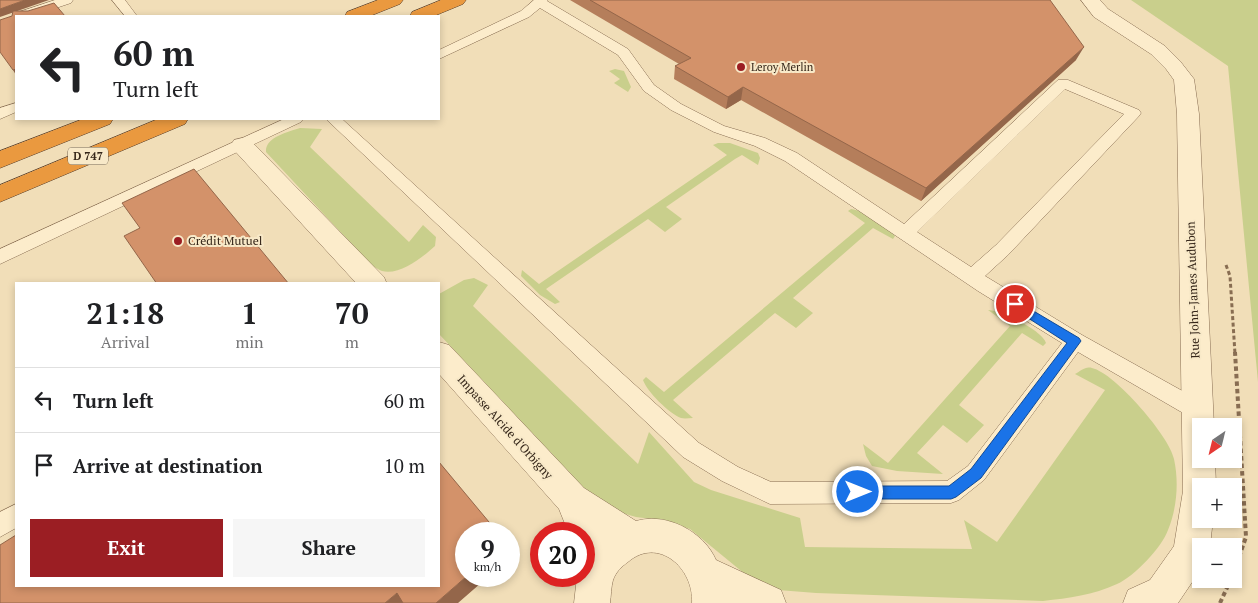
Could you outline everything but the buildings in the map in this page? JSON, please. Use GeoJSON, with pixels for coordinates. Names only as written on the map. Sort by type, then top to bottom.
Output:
{"type":"FeatureCollection","features":[{"type":"Feature","properties":{"kind":"highway"},"geometry":{"type":"LineString","coordinates":[[356,15],[394,0]]}},
{"type":"Feature","properties":{"kind":"highway"},"geometry":{"type":"LineString","coordinates":[[421,15],[457,0]]}},
{"type":"Feature","properties":{"kind":"highway","name":"D 747"},"geometry":{"type":"LineString","coordinates":[[0,160],[100,120]]}},
{"type":"Feature","properties":{"kind":"highway","name":"D 747"},"geometry":{"type":"LineString","coordinates":[[0,194],[175,120]]}},
{"type":"Feature","properties":{"kind":"street","name":"Rue John-James Audubon"},"geometry":{"type":"LineString","coordinates":[[1090,0],[1100,14],[1158,50],[1184,79],[1188,114],[1200,491],[1191,553],[1163,593],[1141,603]]}},
{"type":"Feature","properties":{"kind":"street"},"geometry":{"type":"LineString","coordinates":[[242,145],[372,282]]}},
{"type":"Feature","properties":{"kind":"street","name":"Impasse Alcide d'Orbigny"},"geometry":{"type":"LineString","coordinates":[[440,355],[572,499],[631,538]]}},
{"type":"Feature","properties":{"kind":"street","name":"Impasse Alcide d'Orbigny"},"geometry":{"type":"LineString","coordinates":[[572,499],[599,566]]}},
{"type":"Feature","properties":{"kind":"street"},"geometry":{"type":"LineString","coordinates":[[592,603],[591,590],[599,566],[612,550],[631,538],[646,535],[668,538],[682,545],[698,559],[708,588],[768,603]]}},
{"type":"Feature","properties":{"kind":"lane"},"geometry":{"type":"LineString","coordinates":[[24,15],[67,0]]}},
{"type":"Feature","properties":{"kind":"lane"},"geometry":{"type":"LineString","coordinates":[[118,0],[130,15]]}},
{"type":"Feature","properties":{"kind":"lane"},"geometry":{"type":"LineString","coordinates":[[440,55],[525,14],[542,1],[623,52],[650,88],[676,108],[719,129],[760,142],[791,157],[1075,341],[1197,410]]}},
{"type":"Feature","properties":{"kind":"lane"},"geometry":{"type":"LineString","coordinates":[[905,232],[1063,83],[1134,113],[1002,250],[972,276]]}},
{"type":"Feature","properties":{"kind":"lane"},"geometry":{"type":"LineString","coordinates":[[0,114],[15,108]]}},
{"type":"Feature","properties":{"kind":"lane"},"geometry":{"type":"LineString","coordinates":[[0,257],[294,120]]}},
{"type":"Feature","properties":{"kind":"lane"},"geometry":{"type":"LineString","coordinates":[[334,120],[692,450],[730,474],[770,492],[951,492],[976,473],[1075,341]]}},
{"type":"Feature","properties":{"kind":"lane"},"geometry":{"type":"LineString","coordinates":[[0,525],[15,516]]}},
{"type":"Feature","properties":{"kind":"path"},"geometry":{"type":"LineString","coordinates":[[1220,603],[1227,588]]}},
{"type":"Feature","properties":{"kind":"green space"},"geometry":{"type":"Polygon","coordinates":[[[1131,0],[1258,0],[1258,382],[1228,66],[1131,0]]]}},
{"type":"Feature","properties":{"kind":"green space"},"geometry":{"type":"Polygon","coordinates":[[[615,69],[624,71],[631,87],[628,92],[614,83],[620,79],[609,71],[615,69]]]}},
{"type":"Feature","properties":{"kind":"green space"},"geometry":{"type":"Polygon","coordinates":[[[300,128],[322,129],[310,147],[409,242],[423,225],[436,237],[435,246],[417,260],[396,271],[382,271],[372,266],[266,152],[269,142],[273,139],[300,128]]]}},
{"type":"Feature","properties":{"kind":"green space"},"geometry":{"type":"Polygon","coordinates":[[[730,143],[758,153],[760,158],[758,165],[742,155],[735,159],[666,207],[682,219],[665,232],[648,219],[546,289],[560,302],[555,304],[540,295],[521,276],[522,270],[539,284],[727,155],[713,145],[730,143]]]}},
{"type":"Feature","properties":{"kind":"green space"},"geometry":{"type":"Polygon","coordinates":[[[851,209],[862,212],[874,219],[895,236],[893,239],[873,228],[793,298],[813,313],[796,328],[775,313],[673,400],[693,418],[681,418],[659,402],[643,380],[646,377],[664,392],[865,223],[848,211],[851,209]]]}},
{"type":"Feature","properties":{"kind":"green space"},"geometry":{"type":"Polygon","coordinates":[[[474,278],[488,285],[473,306],[638,464],[649,432],[694,482],[711,490],[800,518],[805,547],[972,549],[964,520],[997,542],[1105,390],[1075,374],[1087,368],[1102,372],[1114,381],[1140,407],[1163,436],[1170,449],[1176,468],[1177,486],[1171,522],[1160,545],[1147,561],[1131,575],[1108,588],[1072,597],[1043,601],[778,590],[751,579],[690,529],[660,520],[636,517],[615,511],[593,499],[440,335],[440,293],[464,280],[474,278]]]}},
{"type":"Feature","properties":{"kind":"green space"},"geometry":{"type":"Polygon","coordinates":[[[988,310],[1002,313],[1030,327],[1046,343],[1043,346],[1022,333],[959,405],[984,425],[967,443],[943,425],[917,453],[943,474],[897,471],[872,466],[866,456],[863,444],[888,463],[1010,326],[988,310]]]}},
{"type":"Feature","properties":{"kind":"place","name":"Leroy Merlin"},"geometry":{"type":"Point","coordinates":[741,67]}},
{"type":"Feature","properties":{"kind":"place","name":"Crédit Mutuel"},"geometry":{"type":"Point","coordinates":[178,241]}},
{"type":"Feature","properties":{"kind":"route"},"geometry":{"type":"LineString","coordinates":[[858,492],[951,492],[976,473],[1075,341],[1015,304]]}}]}
